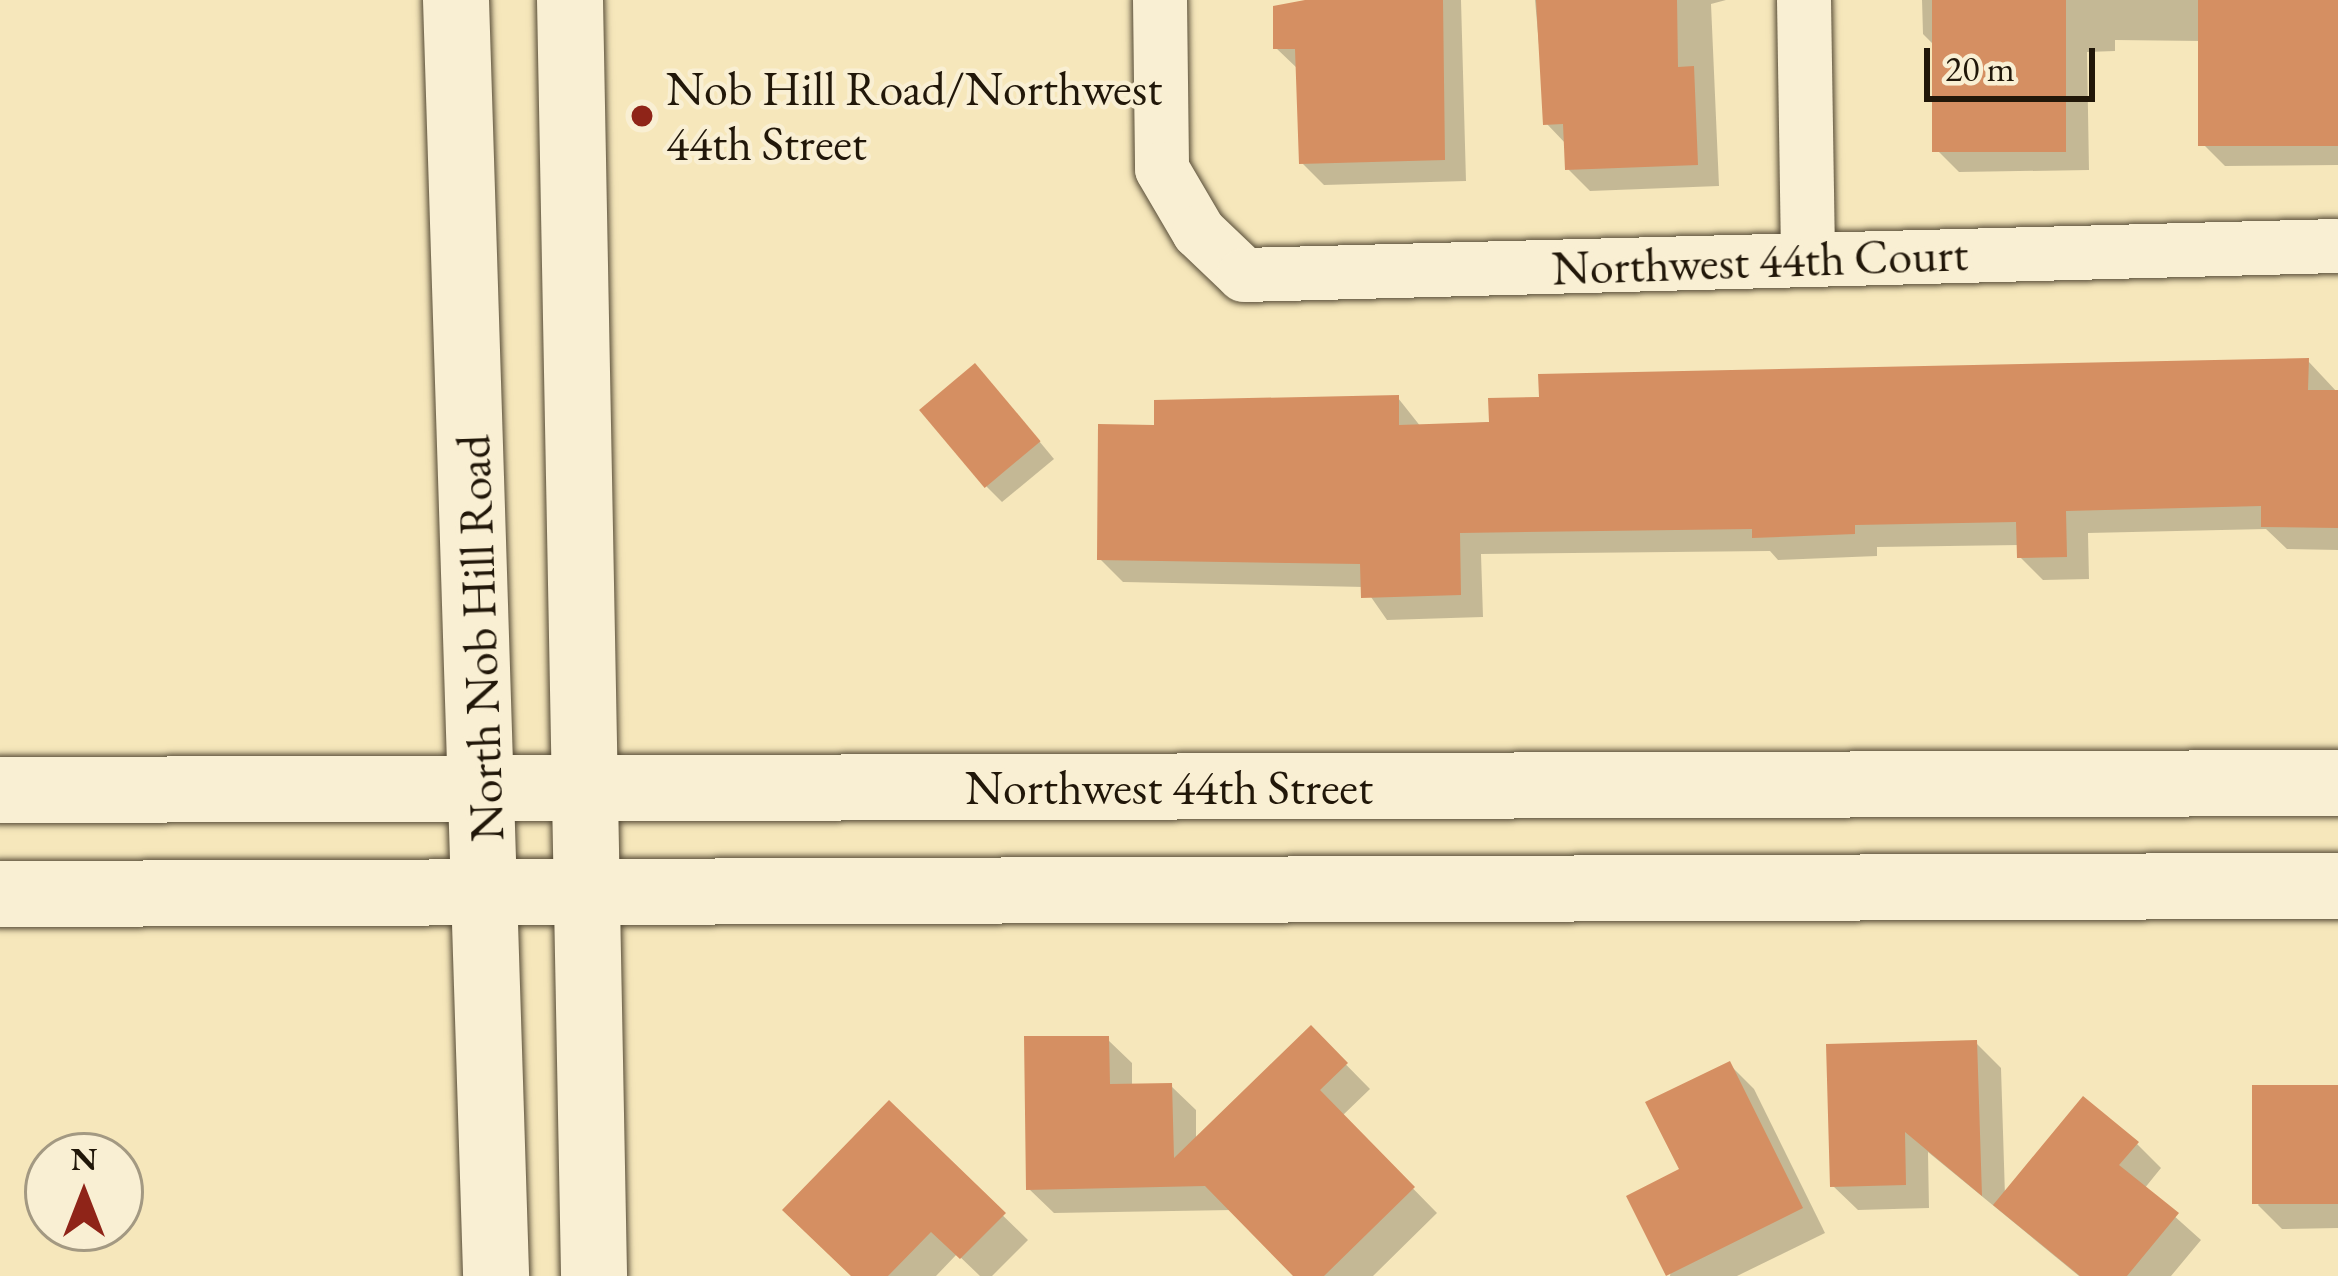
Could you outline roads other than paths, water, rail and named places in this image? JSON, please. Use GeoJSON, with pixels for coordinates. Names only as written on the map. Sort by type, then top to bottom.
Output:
{"type":"FeatureCollection","features":[{"type":"Feature","properties":{"kind":"street","name":"North Nob Hill Road"},"geometry":{"type":"LineString","coordinates":[[456,0],[490,892],[496,1276]]}},
{"type":"Feature","properties":{"kind":"street","name":"North Nob Hill Road"},"geometry":{"type":"LineString","coordinates":[[571,0],[594,1276]]}},
{"type":"Feature","properties":{"kind":"street","name":"Northwest 44th Court"},"geometry":{"type":"LineString","coordinates":[[1160,0],[1162,169],[1199,232],[1244,275],[2338,246]]}},
{"type":"Feature","properties":{"kind":"street"},"geometry":{"type":"LineString","coordinates":[[1804,0],[1808,259]]}},
{"type":"Feature","properties":{"kind":"street","name":"Northwest 44th Street"},"geometry":{"type":"LineString","coordinates":[[0,790],[584,792],[2338,783]]}},
{"type":"Feature","properties":{"kind":"street"},"geometry":{"type":"LineString","coordinates":[[0,894],[2338,886]]}},
{"type":"Feature","properties":{"kind":"place","name":"Nob Hill Road/Northwest 44th Street"},"geometry":{"type":"Point","coordinates":[642,116]}}]}
